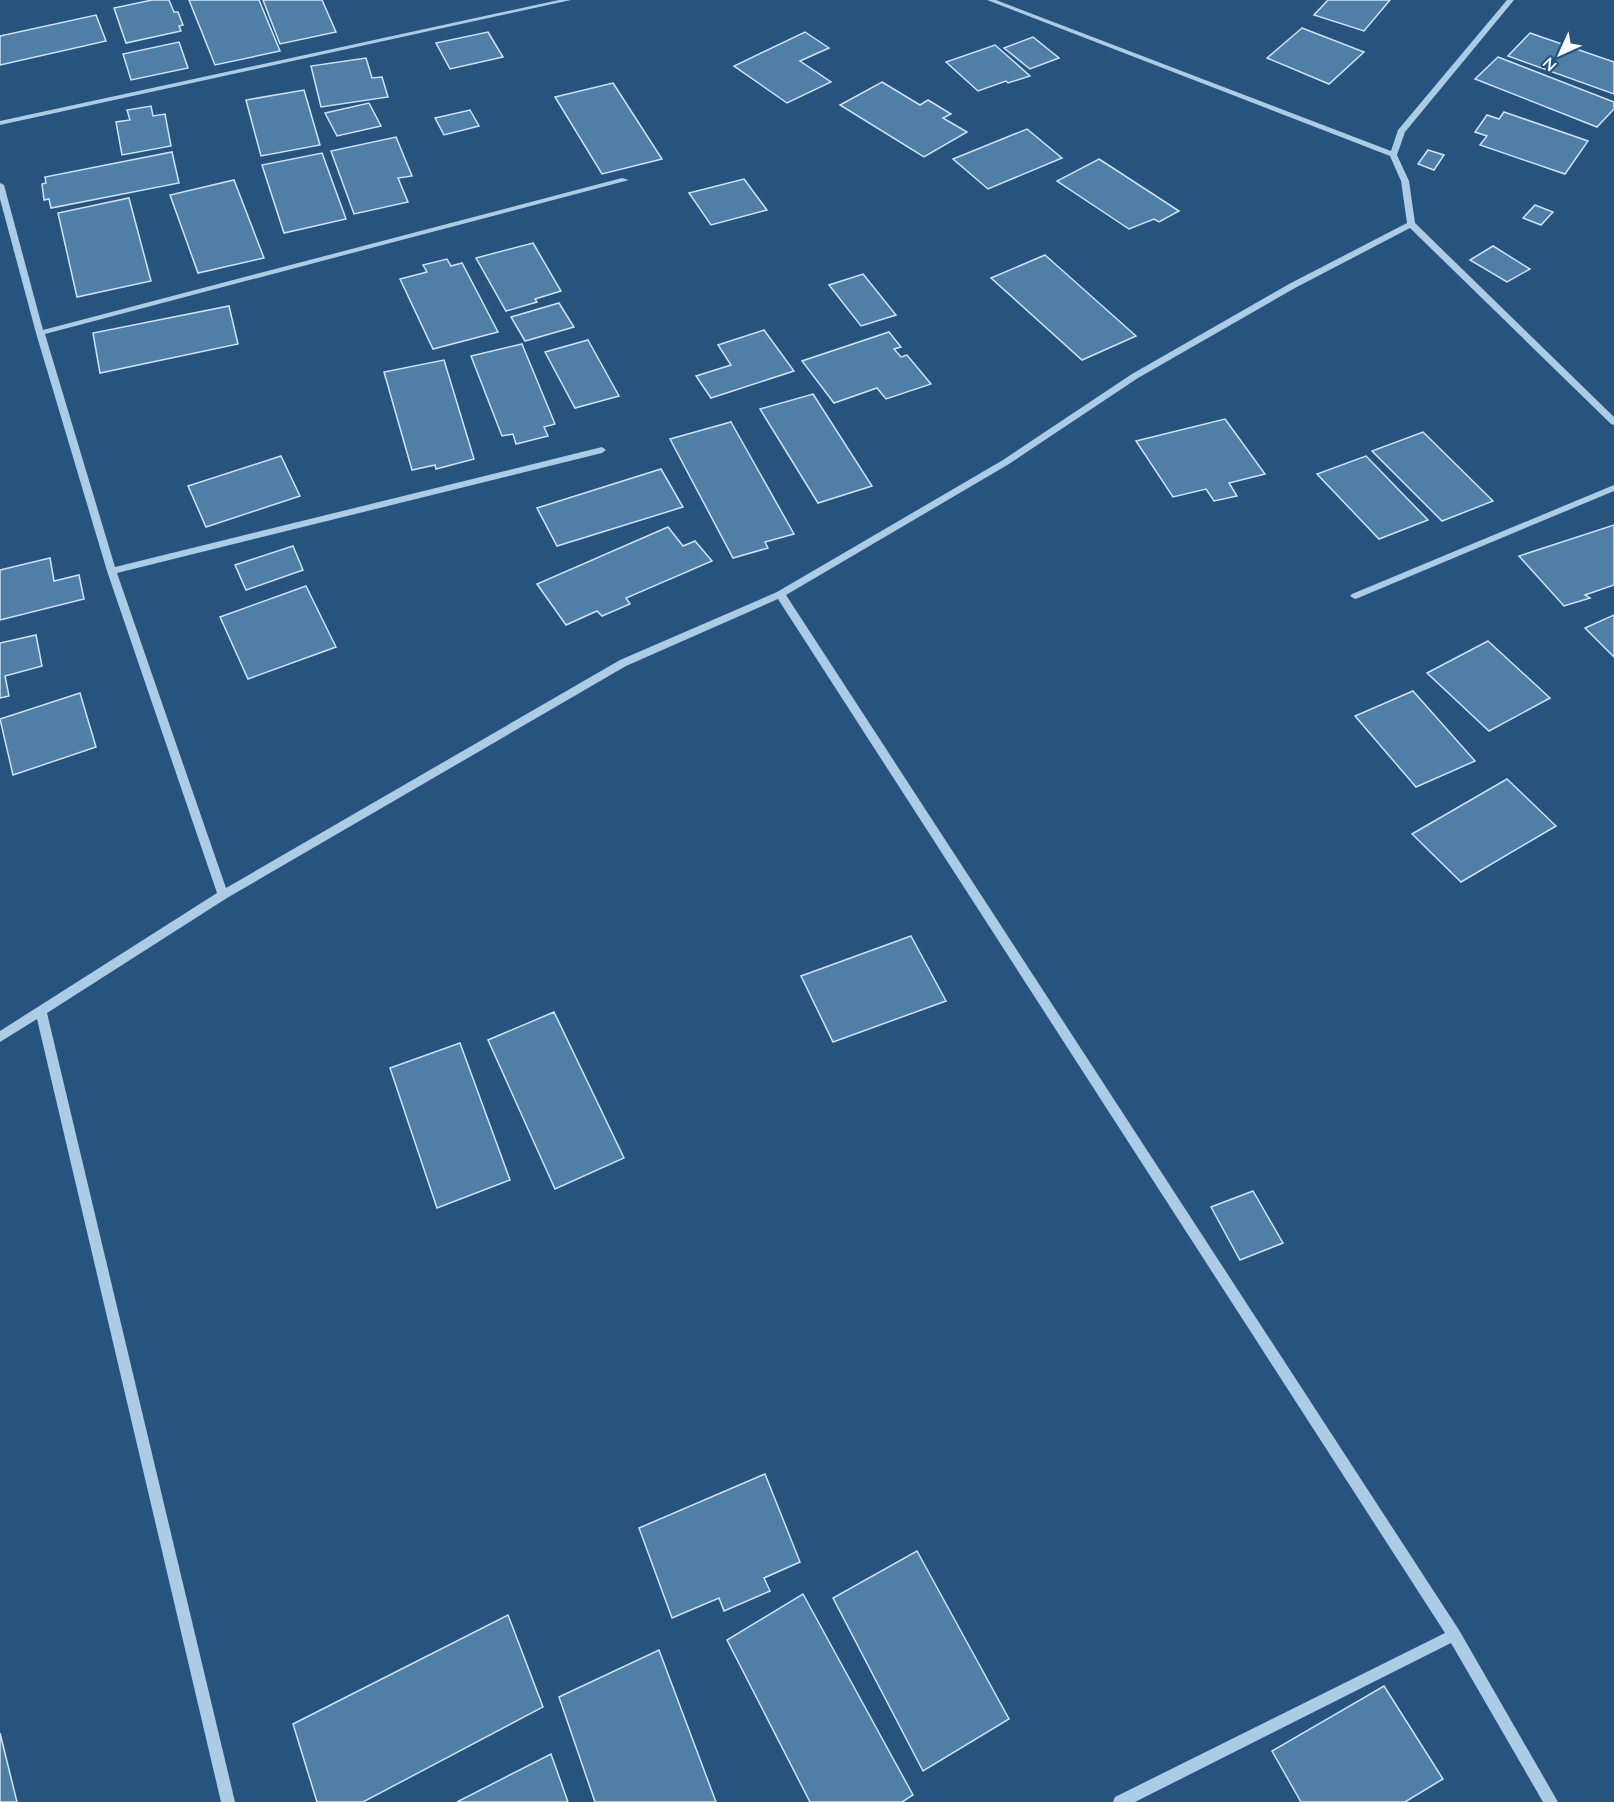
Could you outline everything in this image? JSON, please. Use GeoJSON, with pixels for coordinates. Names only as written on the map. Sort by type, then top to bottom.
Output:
{"type":"FeatureCollection","features":[{"type":"Feature","properties":{"kind":"street"},"geometry":{"type":"LineString","coordinates":[[0,123],[568,0]]}},
{"type":"Feature","properties":{"kind":"street"},"geometry":{"type":"LineString","coordinates":[[990,0],[1393,155]]}},
{"type":"Feature","properties":{"kind":"street"},"geometry":{"type":"LineString","coordinates":[[1511,0],[1401,132],[1393,155],[1405,181],[1411,224],[1614,422]]}},
{"type":"Feature","properties":{"kind":"street"},"geometry":{"type":"LineString","coordinates":[[40,333],[626,180]]}},
{"type":"Feature","properties":{"kind":"street"},"geometry":{"type":"LineString","coordinates":[[0,185],[40,333],[112,571],[223,895]]}},
{"type":"Feature","properties":{"kind":"street"},"geometry":{"type":"LineString","coordinates":[[0,1037],[223,895],[623,663],[780,594],[1006,462],[1135,376],[1292,286],[1411,224]]}},
{"type":"Feature","properties":{"kind":"street"},"geometry":{"type":"LineString","coordinates":[[112,571],[602,450]]}},
{"type":"Feature","properties":{"kind":"street"},"geometry":{"type":"LineString","coordinates":[[1355,596],[1614,488]]}},
{"type":"Feature","properties":{"kind":"street"},"geometry":{"type":"LineString","coordinates":[[780,594],[1454,1635],[1551,1802]]}},
{"type":"Feature","properties":{"kind":"street"},"geometry":{"type":"LineString","coordinates":[[41,1012],[228,1802]]}},
{"type":"Feature","properties":{"kind":"street"},"geometry":{"type":"LineString","coordinates":[[1120,1802],[1454,1635]]}},
{"type":"Feature","properties":{"kind":"building"},"geometry":{"type":"Polygon","coordinates":[[[152,0],[169,0],[174,12],[178,12],[183,25],[179,26],[181,31],[126,43],[114,8],[152,0]]]}},
{"type":"Feature","properties":{"kind":"building"},"geometry":{"type":"Polygon","coordinates":[[[189,0],[259,0],[280,51],[215,65],[189,0]]]}},
{"type":"Feature","properties":{"kind":"building"},"geometry":{"type":"Polygon","coordinates":[[[263,0],[322,0],[336,32],[280,44],[263,0]]]}},
{"type":"Feature","properties":{"kind":"building"},"geometry":{"type":"Polygon","coordinates":[[[1328,0],[1390,0],[1364,31],[1314,15],[1328,0]]]}},
{"type":"Feature","properties":{"kind":"building"},"geometry":{"type":"Polygon","coordinates":[[[96,15],[106,41],[0,65],[0,36],[96,15]]]}},
{"type":"Feature","properties":{"kind":"building"},"geometry":{"type":"Polygon","coordinates":[[[1302,28],[1364,52],[1329,84],[1267,58],[1302,28]]]}},
{"type":"Feature","properties":{"kind":"building"},"geometry":{"type":"Polygon","coordinates":[[[488,32],[503,57],[450,69],[436,43],[488,32]]]}},
{"type":"Feature","properties":{"kind":"building"},"geometry":{"type":"Polygon","coordinates":[[[805,32],[829,48],[800,61],[831,82],[787,103],[734,66],[805,32]]]}},
{"type":"Feature","properties":{"kind":"building"},"geometry":{"type":"Polygon","coordinates":[[[1530,33],[1614,62],[1614,94],[1508,56],[1530,33]]]}},
{"type":"Feature","properties":{"kind":"building"},"geometry":{"type":"Polygon","coordinates":[[[1033,37],[1059,58],[1030,69],[1004,48],[1033,37]]]}},
{"type":"Feature","properties":{"kind":"building"},"geometry":{"type":"Polygon","coordinates":[[[179,42],[188,68],[131,80],[123,54],[179,42]]]}},
{"type":"Feature","properties":{"kind":"building"},"geometry":{"type":"Polygon","coordinates":[[[995,45],[1030,76],[1008,83],[1006,81],[978,91],[946,62],[995,45]]]}},
{"type":"Feature","properties":{"kind":"building"},"geometry":{"type":"Polygon","coordinates":[[[1498,57],[1614,102],[1614,109],[1597,127],[1475,79],[1498,57]]]}},
{"type":"Feature","properties":{"kind":"building"},"geometry":{"type":"Polygon","coordinates":[[[366,58],[372,78],[382,77],[388,97],[321,107],[311,66],[366,58]]]}},
{"type":"Feature","properties":{"kind":"building"},"geometry":{"type":"Polygon","coordinates":[[[882,82],[920,105],[928,100],[951,114],[943,118],[967,132],[924,157],[840,105],[882,82]]]}},
{"type":"Feature","properties":{"kind":"building"},"geometry":{"type":"Polygon","coordinates":[[[613,83],[662,159],[602,174],[555,97],[613,83]]]}},
{"type":"Feature","properties":{"kind":"building"},"geometry":{"type":"Polygon","coordinates":[[[304,90],[320,145],[261,156],[246,100],[304,90]]]}},
{"type":"Feature","properties":{"kind":"building"},"geometry":{"type":"Polygon","coordinates":[[[369,103],[381,126],[337,136],[325,113],[369,103]]]}},
{"type":"Feature","properties":{"kind":"building"},"geometry":{"type":"Polygon","coordinates":[[[151,106],[153,116],[165,114],[171,146],[122,155],[116,122],[130,120],[127,110],[151,106]]]}},
{"type":"Feature","properties":{"kind":"building"},"geometry":{"type":"Polygon","coordinates":[[[470,110],[479,126],[444,135],[435,118],[470,110]]]}},
{"type":"Feature","properties":{"kind":"building"},"geometry":{"type":"Polygon","coordinates":[[[1504,112],[1588,141],[1565,174],[1480,145],[1487,136],[1475,132],[1487,115],[1499,119],[1504,112]]]}},
{"type":"Feature","properties":{"kind":"building"},"geometry":{"type":"Polygon","coordinates":[[[1027,129],[1062,158],[988,189],[953,159],[1027,129]]]}},
{"type":"Feature","properties":{"kind":"building"},"geometry":{"type":"Polygon","coordinates":[[[396,137],[412,176],[398,178],[408,202],[354,214],[331,151],[396,137]]]}},
{"type":"Feature","properties":{"kind":"building"},"geometry":{"type":"Polygon","coordinates":[[[1428,150],[1444,155],[1434,170],[1418,164],[1428,150]]]}},
{"type":"Feature","properties":{"kind":"building"},"geometry":{"type":"Polygon","coordinates":[[[172,152],[179,183],[51,208],[49,199],[44,200],[42,184],[46,183],[45,177],[172,152]]]}},
{"type":"Feature","properties":{"kind":"building"},"geometry":{"type":"Polygon","coordinates":[[[322,153],[346,219],[284,233],[262,165],[322,153]]]}},
{"type":"Feature","properties":{"kind":"building"},"geometry":{"type":"Polygon","coordinates":[[[1099,159],[1179,211],[1159,222],[1154,219],[1129,229],[1057,181],[1099,159]]]}},
{"type":"Feature","properties":{"kind":"building"},"geometry":{"type":"Polygon","coordinates":[[[744,179],[767,210],[711,225],[689,193],[744,179]]]}},
{"type":"Feature","properties":{"kind":"building"},"geometry":{"type":"Polygon","coordinates":[[[234,180],[264,258],[198,273],[170,195],[234,180]]]}},
{"type":"Feature","properties":{"kind":"building"},"geometry":{"type":"Polygon","coordinates":[[[129,198],[151,281],[77,297],[58,213],[129,198]]]}},
{"type":"Feature","properties":{"kind":"building"},"geometry":{"type":"Polygon","coordinates":[[[1535,205],[1553,212],[1541,225],[1523,218],[1535,205]]]}},
{"type":"Feature","properties":{"kind":"building"},"geometry":{"type":"Polygon","coordinates":[[[533,243],[561,291],[535,299],[537,302],[506,311],[476,258],[533,243]]]}},
{"type":"Feature","properties":{"kind":"building"},"geometry":{"type":"Polygon","coordinates":[[[1493,246],[1530,269],[1507,282],[1470,260],[1493,246]]]}},
{"type":"Feature","properties":{"kind":"building"},"geometry":{"type":"Polygon","coordinates":[[[1045,255],[1136,336],[1082,360],[991,278],[1045,255]]]}},
{"type":"Feature","properties":{"kind":"building"},"geometry":{"type":"Polygon","coordinates":[[[447,259],[451,266],[462,263],[498,332],[433,349],[400,279],[427,272],[423,265],[447,259]]]}},
{"type":"Feature","properties":{"kind":"building"},"geometry":{"type":"Polygon","coordinates":[[[863,274],[896,315],[861,326],[829,285],[863,274]]]}},
{"type":"Feature","properties":{"kind":"building"},"geometry":{"type":"Polygon","coordinates":[[[559,303],[574,327],[525,341],[511,317],[559,303]]]}},
{"type":"Feature","properties":{"kind":"building"},"geometry":{"type":"Polygon","coordinates":[[[229,306],[238,344],[100,373],[93,333],[229,306]]]}},
{"type":"Feature","properties":{"kind":"building"},"geometry":{"type":"Polygon","coordinates":[[[764,330],[794,371],[711,398],[696,376],[731,365],[718,345],[764,330]]]}},
{"type":"Feature","properties":{"kind":"building"},"geometry":{"type":"Polygon","coordinates":[[[889,332],[901,347],[894,349],[901,357],[907,355],[931,384],[886,399],[877,388],[834,403],[802,361],[889,332]]]}},
{"type":"Feature","properties":{"kind":"building"},"geometry":{"type":"Polygon","coordinates":[[[588,340],[619,396],[575,408],[545,352],[588,340]]]}},
{"type":"Feature","properties":{"kind":"building"},"geometry":{"type":"Polygon","coordinates":[[[522,344],[555,424],[544,427],[548,436],[516,444],[513,434],[502,436],[471,356],[522,344]]]}},
{"type":"Feature","properties":{"kind":"building"},"geometry":{"type":"Polygon","coordinates":[[[444,360],[474,459],[436,469],[435,465],[412,470],[384,372],[444,360]]]}},
{"type":"Feature","properties":{"kind":"building"},"geometry":{"type":"Polygon","coordinates":[[[813,394],[872,486],[818,503],[760,409],[813,394]]]}},
{"type":"Feature","properties":{"kind":"building"},"geometry":{"type":"Polygon","coordinates":[[[1225,419],[1265,474],[1229,483],[1237,496],[1214,501],[1206,489],[1173,497],[1136,441],[1225,419]]]}},
{"type":"Feature","properties":{"kind":"building"},"geometry":{"type":"Polygon","coordinates":[[[731,422],[794,534],[765,542],[768,548],[733,558],[670,439],[731,422]]]}},
{"type":"Feature","properties":{"kind":"building"},"geometry":{"type":"Polygon","coordinates":[[[1423,432],[1493,501],[1442,521],[1372,451],[1423,432]]]}},
{"type":"Feature","properties":{"kind":"building"},"geometry":{"type":"Polygon","coordinates":[[[281,456],[300,496],[206,527],[188,486],[281,456]]]}},
{"type":"Feature","properties":{"kind":"building"},"geometry":{"type":"Polygon","coordinates":[[[1366,456],[1428,520],[1379,539],[1317,474],[1366,456]]]}},
{"type":"Feature","properties":{"kind":"building"},"geometry":{"type":"Polygon","coordinates":[[[661,469],[683,507],[557,546],[537,508],[661,469]]]}},
{"type":"Feature","properties":{"kind":"building"},"geometry":{"type":"Polygon","coordinates":[[[1614,525],[1614,585],[1585,595],[1590,598],[1564,606],[1519,556],[1614,525]]]}},
{"type":"Feature","properties":{"kind":"building"},"geometry":{"type":"Polygon","coordinates":[[[668,527],[683,546],[695,541],[712,561],[626,598],[630,604],[602,616],[597,611],[566,625],[537,584],[668,527]]]}},
{"type":"Feature","properties":{"kind":"building"},"geometry":{"type":"Polygon","coordinates":[[[293,546],[303,570],[246,590],[235,565],[293,546]]]}},
{"type":"Feature","properties":{"kind":"building"},"geometry":{"type":"Polygon","coordinates":[[[50,558],[54,581],[79,575],[84,599],[0,620],[0,570],[50,558]]]}},
{"type":"Feature","properties":{"kind":"building"},"geometry":{"type":"Polygon","coordinates":[[[306,586],[336,647],[248,679],[220,617],[306,586]]]}},
{"type":"Feature","properties":{"kind":"building"},"geometry":{"type":"Polygon","coordinates":[[[1614,615],[1614,657],[1585,628],[1614,615]]]}},
{"type":"Feature","properties":{"kind":"building"},"geometry":{"type":"Polygon","coordinates":[[[36,635],[42,666],[5,676],[9,696],[0,698],[0,643],[36,635]]]}},
{"type":"Feature","properties":{"kind":"building"},"geometry":{"type":"Polygon","coordinates":[[[1488,641],[1550,698],[1489,731],[1427,673],[1488,641]]]}},
{"type":"Feature","properties":{"kind":"building"},"geometry":{"type":"Polygon","coordinates":[[[1413,691],[1475,761],[1416,787],[1355,716],[1413,691]]]}},
{"type":"Feature","properties":{"kind":"building"},"geometry":{"type":"Polygon","coordinates":[[[80,693],[96,747],[13,775],[0,719],[80,693]]]}},
{"type":"Feature","properties":{"kind":"building"},"geometry":{"type":"Polygon","coordinates":[[[1507,779],[1556,826],[1461,882],[1412,834],[1507,779]]]}},
{"type":"Feature","properties":{"kind":"building"},"geometry":{"type":"Polygon","coordinates":[[[911,936],[946,1001],[833,1042],[801,976],[911,936]]]}},
{"type":"Feature","properties":{"kind":"building"},"geometry":{"type":"Polygon","coordinates":[[[554,1012],[624,1158],[555,1189],[488,1040],[554,1012]]]}},
{"type":"Feature","properties":{"kind":"building"},"geometry":{"type":"Polygon","coordinates":[[[460,1043],[510,1180],[437,1208],[390,1068],[460,1043]]]}},
{"type":"Feature","properties":{"kind":"building"},"geometry":{"type":"Polygon","coordinates":[[[1253,1191],[1283,1243],[1240,1260],[1211,1207],[1253,1191]]]}},
{"type":"Feature","properties":{"kind":"building"},"geometry":{"type":"Polygon","coordinates":[[[765,1474],[800,1562],[764,1578],[770,1591],[724,1611],[719,1598],[672,1618],[639,1528],[765,1474]]]}},
{"type":"Feature","properties":{"kind":"building"},"geometry":{"type":"Polygon","coordinates":[[[917,1551],[1009,1719],[923,1771],[833,1598],[917,1551]]]}},
{"type":"Feature","properties":{"kind":"building"},"geometry":{"type":"Polygon","coordinates":[[[803,1594],[913,1795],[902,1802],[810,1802],[727,1640],[803,1594]]]}},
{"type":"Feature","properties":{"kind":"building"},"geometry":{"type":"Polygon","coordinates":[[[508,1615],[543,1707],[363,1802],[317,1802],[293,1724],[508,1615]]]}},
{"type":"Feature","properties":{"kind":"building"},"geometry":{"type":"Polygon","coordinates":[[[659,1650],[716,1802],[595,1802],[559,1697],[659,1650]]]}},
{"type":"Feature","properties":{"kind":"building"},"geometry":{"type":"Polygon","coordinates":[[[1384,1686],[1443,1779],[1405,1802],[1301,1802],[1272,1751],[1384,1686]]]}},
{"type":"Feature","properties":{"kind":"building"},"geometry":{"type":"Polygon","coordinates":[[[0,1733],[17,1802],[0,1802],[0,1733]]]}},
{"type":"Feature","properties":{"kind":"building"},"geometry":{"type":"Polygon","coordinates":[[[551,1754],[568,1802],[457,1802],[551,1754]]]}}]}
